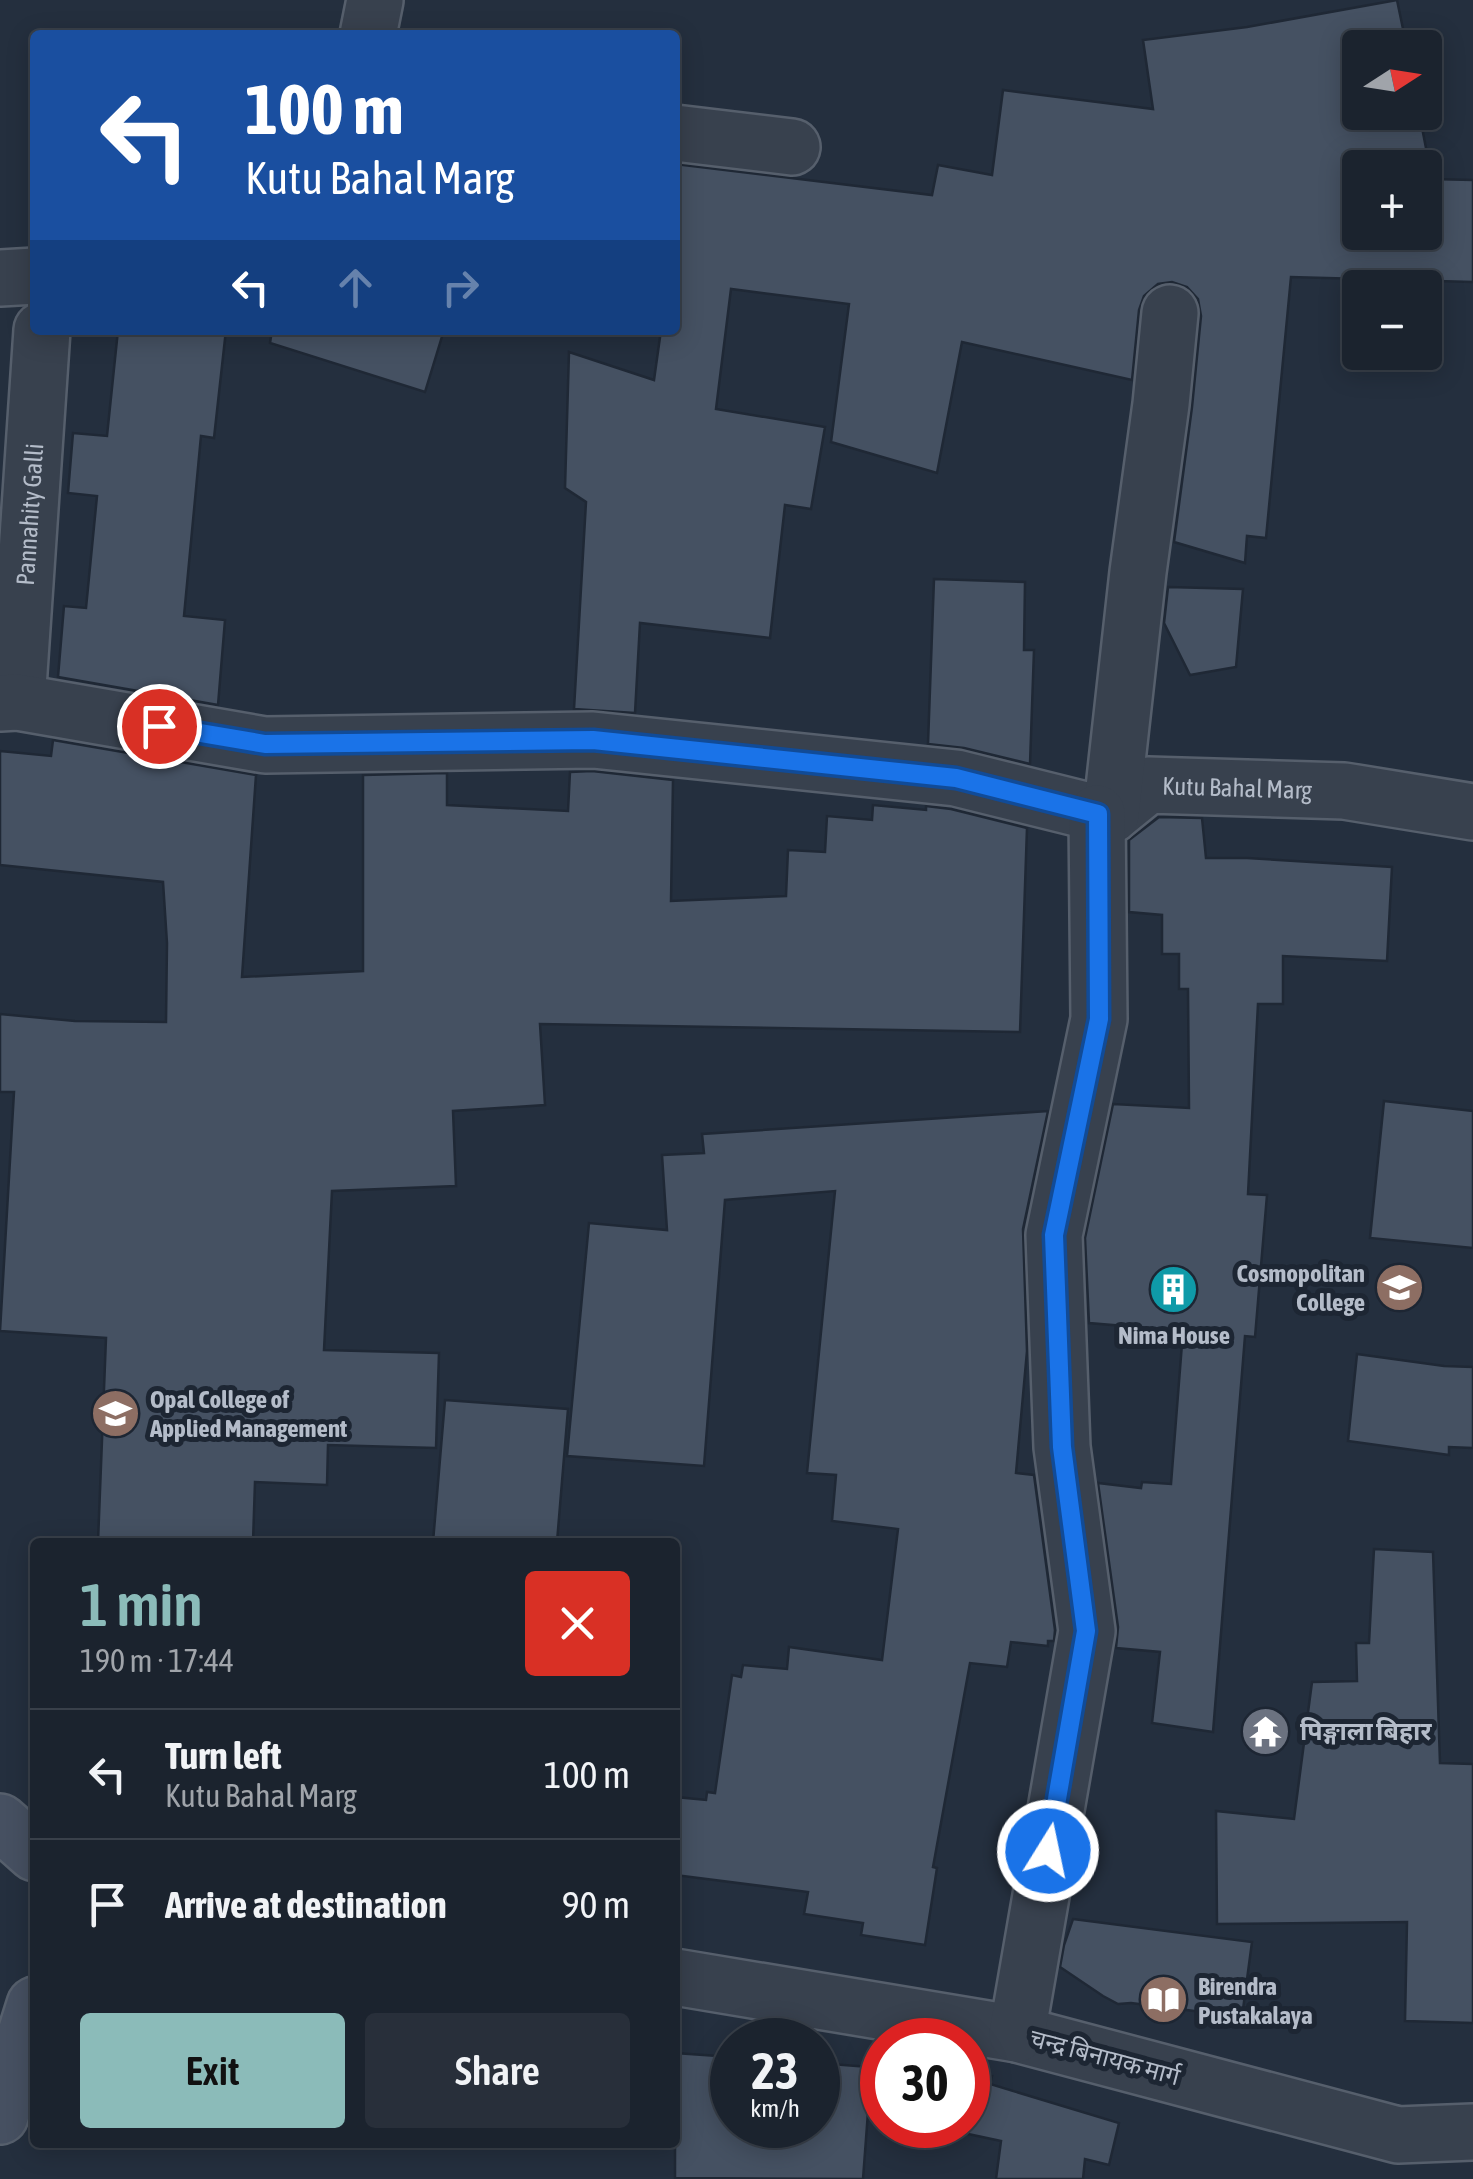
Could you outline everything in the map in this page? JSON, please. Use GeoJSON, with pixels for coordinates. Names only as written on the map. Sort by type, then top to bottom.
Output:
{"type":"FeatureCollection","features":[{"type":"Feature","properties":{"kind":"main road"},"geometry":{"type":"LineString","coordinates":[[0,1822],[30,1849]]}},
{"type":"Feature","properties":{"kind":"main road"},"geometry":{"type":"LineString","coordinates":[[0,2116],[30,2021]]}},
{"type":"Feature","properties":{"kind":"street"},"geometry":{"type":"LineString","coordinates":[[369,30],[376,0]]}},
{"type":"Feature","properties":{"kind":"street"},"geometry":{"type":"LineString","coordinates":[[680,134],[792,147]]}},
{"type":"Feature","properties":{"kind":"street"},"geometry":{"type":"LineString","coordinates":[[0,278],[30,276]]}},
{"type":"Feature","properties":{"kind":"street"},"geometry":{"type":"LineString","coordinates":[[1017,2034],[1086,1631],[1062,1447],[1054,1235],[1099,1019],[1104,814],[1170,313]]}},
{"type":"Feature","properties":{"kind":"street","name":"Pannahity Galli"},"geometry":{"type":"LineString","coordinates":[[8,702],[42,335]]}},
{"type":"Feature","properties":{"kind":"street"},"geometry":{"type":"LineString","coordinates":[[8,702],[265,744],[593,740],[956,778],[1104,814]]}},
{"type":"Feature","properties":{"kind":"street","name":"Kutu Bahal Marg"},"geometry":{"type":"LineString","coordinates":[[1104,814],[1148,784],[1344,791],[1473,812]]}},
{"type":"Feature","properties":{"kind":"street","name":"चन्द्र बिनायक मार्ग"},"geometry":{"type":"LineString","coordinates":[[680,1977],[1017,2034],[1398,2135],[1473,2132]]}},
{"type":"Feature","properties":{"kind":"building"},"geometry":{"type":"Polygon","coordinates":[[[1397,0],[1403,30],[1342,30],[1342,130],[1422,130],[1426,150],[1342,150],[1342,250],[1442,250],[1442,179],[1473,180],[1473,282],[1442,281],[1442,270],[1342,270],[1342,278],[1291,277],[1266,538],[1247,536],[1245,563],[1174,542],[1201,316],[1198,299],[1187,287],[1172,282],[1158,284],[1144,296],[1132,380],[962,342],[937,473],[831,442],[849,304],[731,289],[716,409],[825,427],[811,509],[785,505],[770,638],[640,623],[635,713],[574,709],[586,502],[565,488],[569,352],[654,380],[660,335],[680,335],[680,165],[932,195],[938,165],[992,175],[1003,90],[1153,109],[1143,40],[1247,27],[1397,0]]]}},
{"type":"Feature","properties":{"kind":"building"},"geometry":{"type":"Polygon","coordinates":[[[117,335],[225,335],[214,438],[201,436],[184,616],[225,620],[218,705],[58,677],[64,606],[86,608],[97,496],[68,493],[73,433],[107,436],[117,335]]]}},
{"type":"Feature","properties":{"kind":"building"},"geometry":{"type":"Polygon","coordinates":[[[271,335],[442,335],[425,392],[270,343],[271,335]]]}},
{"type":"Feature","properties":{"kind":"building"},"geometry":{"type":"Polygon","coordinates":[[[934,579],[1025,582],[1024,650],[1034,650],[1030,764],[964,748],[928,744],[934,579]]]}},
{"type":"Feature","properties":{"kind":"building"},"geometry":{"type":"Polygon","coordinates":[[[1168,587],[1243,589],[1236,667],[1190,675],[1164,623],[1168,587]]]}},
{"type":"Feature","properties":{"kind":"building"},"geometry":{"type":"Polygon","coordinates":[[[53,740],[256,775],[242,977],[363,971],[363,775],[447,773],[447,805],[568,811],[570,772],[673,780],[671,901],[786,896],[788,850],[825,852],[827,816],[872,820],[873,805],[951,809],[1027,828],[1020,1032],[540,1024],[545,1105],[453,1111],[456,1186],[332,1191],[324,1350],[439,1353],[436,1448],[328,1445],[327,1485],[255,1482],[253,1538],[98,1538],[106,1338],[0,1331],[14,1092],[0,1092],[0,1014],[75,1021],[166,1022],[167,943],[163,882],[0,865],[0,751],[51,756],[53,740]]]}},
{"type":"Feature","properties":{"kind":"building"},"geometry":{"type":"Polygon","coordinates":[[[1159,817],[1202,818],[1206,858],[1392,867],[1387,961],[1283,956],[1283,1004],[1258,1004],[1248,1194],[1267,1195],[1255,1337],[1245,1336],[1213,1732],[1152,1723],[1160,1652],[1116,1648],[1118,1627],[1098,1483],[1141,1488],[1142,1482],[1171,1484],[1183,1331],[1089,1323],[1085,1238],[1113,1104],[1189,1108],[1188,989],[1179,989],[1179,954],[1162,954],[1162,915],[1129,912],[1129,840],[1159,817]]]}},
{"type":"Feature","properties":{"kind":"building"},"geometry":{"type":"Polygon","coordinates":[[[1384,1101],[1473,1111],[1473,1248],[1370,1238],[1384,1101]]]}},
{"type":"Feature","properties":{"kind":"building"},"geometry":{"type":"Polygon","coordinates":[[[1048,1111],[1023,1229],[1027,1351],[1016,1473],[1034,1475],[1054,1641],[1048,1641],[1048,1646],[1011,1642],[1007,1667],[970,1663],[933,1867],[937,1868],[925,1945],[861,1935],[863,1923],[804,1914],[808,1892],[680,1876],[680,1797],[706,1800],[707,1792],[715,1793],[732,1675],[741,1677],[743,1665],[787,1669],[789,1647],[882,1660],[898,1529],[832,1521],[836,1475],[807,1473],[835,1191],[725,1200],[704,1466],[567,1456],[589,1223],[667,1230],[662,1155],[704,1153],[702,1134],[1048,1111]]]}},
{"type":"Feature","properties":{"kind":"building"},"geometry":{"type":"Polygon","coordinates":[[[1357,1354],[1473,1367],[1473,1448],[1449,1447],[1449,1455],[1348,1441],[1357,1354]]]}},
{"type":"Feature","properties":{"kind":"building"},"geometry":{"type":"Polygon","coordinates":[[[445,1400],[568,1409],[557,1538],[433,1538],[445,1400]]]}},
{"type":"Feature","properties":{"kind":"building"},"geometry":{"type":"Polygon","coordinates":[[[1374,1549],[1433,1552],[1440,1763],[1473,1764],[1473,2023],[1405,2021],[1407,1922],[1217,1924],[1216,1811],[1294,1819],[1312,1682],[1357,1681],[1356,1643],[1369,1643],[1374,1549]]]}},
{"type":"Feature","properties":{"kind":"building"},"geometry":{"type":"Polygon","coordinates":[[[1073,1919],[1252,1942],[1242,2017],[1118,2004],[1103,1996],[1060,1967],[1073,1919]]]}},
{"type":"Feature","properties":{"kind":"building"},"geometry":{"type":"Polygon","coordinates":[[[680,2053],[710,2055],[710,2148],[840,2148],[840,2065],[860,2066],[860,2148],[865,2148],[863,2179],[675,2178],[675,2148],[680,2148],[680,2053]]]}},
{"type":"Feature","properties":{"kind":"building"},"geometry":{"type":"Polygon","coordinates":[[[990,2084],[1119,2123],[1109,2165],[1085,2159],[1083,2179],[996,2179],[1001,2141],[990,2139],[990,2084]]]}},
{"type":"Feature","properties":{"kind":"place","name":"Cosmopolitan College"},"geometry":{"type":"Point","coordinates":[1400,1287]}},
{"type":"Feature","properties":{"kind":"place","name":"Nima House"},"geometry":{"type":"Point","coordinates":[1174,1289]}},
{"type":"Feature","properties":{"kind":"place","name":"Opal College of Applied Management"},"geometry":{"type":"Point","coordinates":[115,1413]}},
{"type":"Feature","properties":{"kind":"place","name":"पिङ्गाला बिहार"},"geometry":{"type":"Point","coordinates":[1265,1731]}},
{"type":"Feature","properties":{"kind":"place","name":"Birendra Pustakalaya"},"geometry":{"type":"Point","coordinates":[1163,2000]}},
{"type":"Feature","properties":{"kind":"route"},"geometry":{"type":"LineString","coordinates":[[159,726],[265,744],[593,740],[956,778],[1098,814],[1099,1019],[1054,1235],[1062,1447],[1086,1631],[1048,1851]]}}]}
